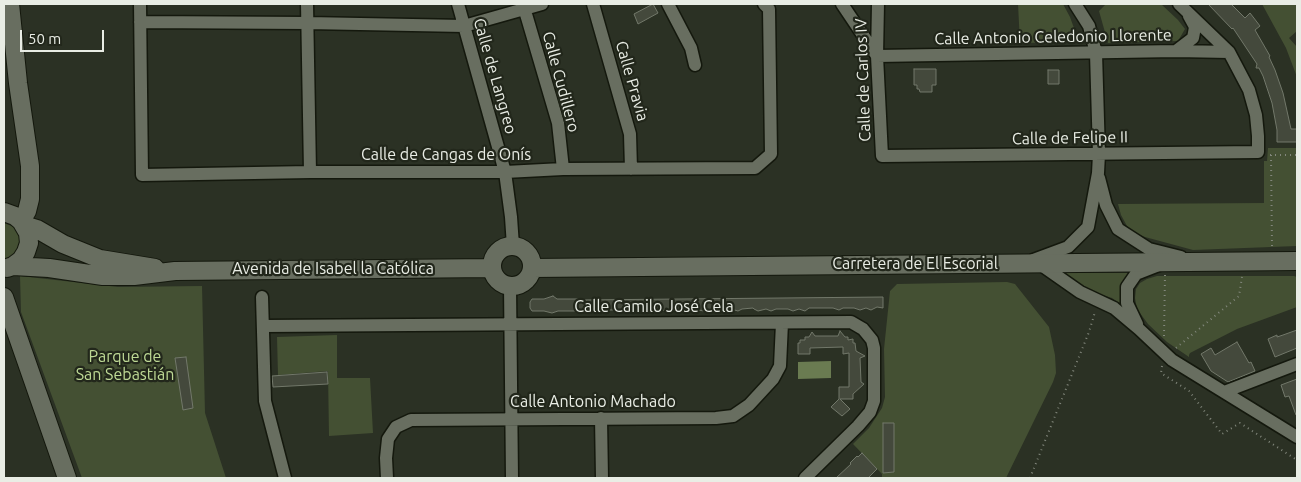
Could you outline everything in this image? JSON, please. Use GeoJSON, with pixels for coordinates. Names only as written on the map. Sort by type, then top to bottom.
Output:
{"type":"FeatureCollection","features":[{"type":"Feature","properties":{"kind":"street"},"geometry":{"type":"LineString","coordinates":[[9,267],[21,260],[29,243],[28,233],[23,223],[30,199],[30,166],[18,84],[10,4]]}},
{"type":"Feature","properties":{"kind":"street","name":"Calle de Cangas de Onís"},"geometry":{"type":"LineString","coordinates":[[140,4],[142,175],[755,168],[771,154],[767,6]]}},
{"type":"Feature","properties":{"kind":"street"},"geometry":{"type":"LineString","coordinates":[[307,4],[310,172]]}},
{"type":"Feature","properties":{"kind":"street","name":"Calle de Langreo"},"geometry":{"type":"LineString","coordinates":[[458,4],[505,172],[513,246]]}},
{"type":"Feature","properties":{"kind":"street"},"geometry":{"type":"LineString","coordinates":[[140,22],[464,26],[523,6],[542,4]]}},
{"type":"Feature","properties":{"kind":"street","name":"Calle Pravia"},"geometry":{"type":"LineString","coordinates":[[593,4],[630,134],[631,169]]}},
{"type":"Feature","properties":{"kind":"street"},"geometry":{"type":"LineString","coordinates":[[668,4],[691,48],[696,65]]}},
{"type":"Feature","properties":{"kind":"street"},"geometry":{"type":"LineString","coordinates":[[842,4],[877,56]]}},
{"type":"Feature","properties":{"kind":"street","name":"Calle de Carlos IV"},"geometry":{"type":"LineString","coordinates":[[878,4],[877,56],[882,156]]}},
{"type":"Feature","properties":{"kind":"street"},"geometry":{"type":"LineString","coordinates":[[1021,264],[1068,247],[1088,227],[1098,173],[1099,154],[1096,53],[1089,26],[1075,4]]}},
{"type":"Feature","properties":{"kind":"street","name":"Calle Cudillero"},"geometry":{"type":"LineString","coordinates":[[523,6],[558,124],[562,169]]}},
{"type":"Feature","properties":{"kind":"street"},"geometry":{"type":"LineString","coordinates":[[1176,51],[1193,38],[1195,26],[1183,8]]}},
{"type":"Feature","properties":{"kind":"street"},"geometry":{"type":"LineString","coordinates":[[1183,8],[1229,52],[1249,90],[1264,154]]}},
{"type":"Feature","properties":{"kind":"street","name":"Calle Antonio Celedonio Llorente"},"geometry":{"type":"LineString","coordinates":[[877,56],[1176,51],[1229,52]]}},
{"type":"Feature","properties":{"kind":"street","name":"Calle de Felipe II"},"geometry":{"type":"LineString","coordinates":[[882,156],[1264,154]]}},
{"type":"Feature","properties":{"kind":"street"},"geometry":{"type":"LineString","coordinates":[[1098,173],[1106,205],[1118,229],[1149,249],[1197,262]]}},
{"type":"Feature","properties":{"kind":"street","name":"Avenida de Isabel la Católica"},"geometry":{"type":"LineString","coordinates":[[4,212],[16,216],[23,223],[63,244],[100,259],[175,271]]}},
{"type":"Feature","properties":{"kind":"street"},"geometry":{"type":"LineString","coordinates":[[506,246],[513,246],[521,248],[527,253],[531,260],[532,268],[531,274],[523,284],[517,286],[504,285],[494,275],[492,261],[500,250],[506,246]]}},
{"type":"Feature","properties":{"kind":"street","name":"Carretera de El Escorial"},"geometry":{"type":"LineString","coordinates":[[532,268],[1297,261]]}},
{"type":"Feature","properties":{"kind":"street"},"geometry":{"type":"LineString","coordinates":[[1139,329],[1127,303],[1127,287],[1136,274],[1165,263]]}},
{"type":"Feature","properties":{"kind":"street"},"geometry":{"type":"LineString","coordinates":[[1040,264],[1080,292],[1114,308],[1172,360],[1297,438]]}},
{"type":"Feature","properties":{"kind":"street","name":"Avenida de Isabel la Católica"},"geometry":{"type":"LineString","coordinates":[[9,267],[50,268],[103,276],[134,276],[175,271],[492,268]]}},
{"type":"Feature","properties":{"kind":"street"},"geometry":{"type":"LineString","coordinates":[[510,286],[512,325],[512,478]]}},
{"type":"Feature","properties":{"kind":"street"},"geometry":{"type":"LineString","coordinates":[[4,297],[65,477]]}},
{"type":"Feature","properties":{"kind":"street"},"geometry":{"type":"LineString","coordinates":[[262,297],[265,401],[285,478]]}},
{"type":"Feature","properties":{"kind":"street","name":"Calle Camilo José Cela"},"geometry":{"type":"LineString","coordinates":[[264,326],[851,322],[867,332],[872,340],[874,348],[874,401],[870,412],[858,426],[805,478]]}},
{"type":"Feature","properties":{"kind":"street","name":"Calle Antonio Machado"},"geometry":{"type":"LineString","coordinates":[[387,478],[386,458],[388,439],[396,427],[411,420],[716,418],[733,416],[749,405],[773,379],[780,366],[782,323]]}},
{"type":"Feature","properties":{"kind":"street"},"geometry":{"type":"LineString","coordinates":[[1224,392],[1297,364]]}},
{"type":"Feature","properties":{"kind":"street"},"geometry":{"type":"LineString","coordinates":[[600,418],[602,478]]}},
{"type":"Feature","properties":{"kind":"path"},"geometry":{"type":"LineString","coordinates":[[1272,253],[1264,154],[1297,155]]}},
{"type":"Feature","properties":{"kind":"path"},"geometry":{"type":"LineString","coordinates":[[1172,351],[1239,296],[1242,272]]}},
{"type":"Feature","properties":{"kind":"path"},"geometry":{"type":"LineString","coordinates":[[1030,478],[1089,332],[1098,300]]}},
{"type":"Feature","properties":{"kind":"green space"},"geometry":{"type":"Polygon","coordinates":[[[1018,4],[1063,4],[1079,42],[1020,43],[1018,4]]]}},
{"type":"Feature","properties":{"kind":"green space"},"geometry":{"type":"Polygon","coordinates":[[[1106,4],[1161,4],[1185,29],[1178,41],[1108,43],[1099,11],[1106,4]]]}},
{"type":"Feature","properties":{"kind":"green space"},"geometry":{"type":"Polygon","coordinates":[[[1262,4],[1297,4],[1297,31],[1289,38],[1297,47],[1297,77],[1286,48],[1262,4]]]}},
{"type":"Feature","properties":{"kind":"green space"},"geometry":{"type":"Polygon","coordinates":[[[1268,148],[1297,148],[1297,246],[1193,250],[1135,233],[1127,226],[1121,215],[1118,204],[1264,203],[1264,161],[1267,161],[1268,148]]]}},
{"type":"Feature","properties":{"kind":"green space"},"geometry":{"type":"Polygon","coordinates":[[[4,223],[14,227],[20,237],[20,242],[15,254],[4,259],[4,223]]]}},
{"type":"Feature","properties":{"kind":"green space"},"geometry":{"type":"Polygon","coordinates":[[[1066,273],[1129,273],[1123,306],[1112,298],[1087,290],[1066,275],[1066,273]]]}},
{"type":"Feature","properties":{"kind":"green space","name":"Parque de San Sebastián"},"geometry":{"type":"Polygon","coordinates":[[[20,276],[118,287],[202,286],[205,413],[226,478],[82,478],[21,312],[20,276]]]}},
{"type":"Feature","properties":{"kind":"green space"},"geometry":{"type":"Polygon","coordinates":[[[1157,276],[1294,276],[1297,277],[1297,307],[1237,329],[1190,353],[1189,357],[1167,342],[1148,324],[1137,309],[1136,289],[1140,283],[1157,276]]]}},
{"type":"Feature","properties":{"kind":"green space"},"geometry":{"type":"Polygon","coordinates":[[[1007,282],[1015,284],[1049,327],[1055,355],[1056,373],[1006,478],[882,478],[882,474],[853,444],[869,428],[882,408],[885,397],[884,349],[890,291],[897,284],[1007,282]]]}},
{"type":"Feature","properties":{"kind":"green space"},"geometry":{"type":"Polygon","coordinates":[[[337,335],[337,378],[370,378],[373,433],[329,436],[328,371],[278,375],[277,337],[337,335]]]}},
{"type":"Feature","properties":{"kind":"shaded area"},"geometry":{"type":"Polygon","coordinates":[[[831,361],[831,378],[798,379],[798,362],[831,361]]]}},
{"type":"Feature","properties":{"kind":"building"},"geometry":{"type":"Polygon","coordinates":[[[653,4],[658,13],[638,24],[634,14],[653,4]]]}},
{"type":"Feature","properties":{"kind":"building"},"geometry":{"type":"Polygon","coordinates":[[[1208,4],[1231,4],[1245,18],[1250,13],[1260,26],[1255,30],[1270,56],[1283,93],[1291,129],[1297,129],[1297,142],[1277,142],[1277,130],[1272,103],[1263,76],[1259,68],[1256,68],[1257,64],[1233,28],[1208,4]]]}},
{"type":"Feature","properties":{"kind":"building"},"geometry":{"type":"Polygon","coordinates":[[[914,69],[936,69],[936,85],[932,85],[932,92],[920,92],[917,89],[917,85],[914,85],[914,69]]]}},
{"type":"Feature","properties":{"kind":"building"},"geometry":{"type":"Polygon","coordinates":[[[1048,70],[1059,70],[1059,84],[1048,84],[1048,70]]]}},
{"type":"Feature","properties":{"kind":"building"},"geometry":{"type":"Polygon","coordinates":[[[553,296],[557,299],[579,300],[883,297],[883,308],[877,307],[871,310],[866,308],[860,310],[843,308],[839,310],[833,308],[809,308],[805,311],[799,309],[793,311],[776,309],[771,311],[766,309],[758,311],[753,308],[738,311],[710,309],[692,312],[686,309],[676,309],[658,312],[653,309],[637,312],[631,310],[597,310],[592,312],[558,311],[552,313],[532,311],[530,308],[532,299],[544,299],[553,296]]]}},
{"type":"Feature","properties":{"kind":"building"},"geometry":{"type":"Polygon","coordinates":[[[1297,330],[1297,348],[1275,357],[1268,339],[1297,330]]]}},
{"type":"Feature","properties":{"kind":"building"},"geometry":{"type":"Polygon","coordinates":[[[840,331],[845,337],[848,337],[848,340],[853,339],[856,351],[865,356],[860,358],[861,382],[864,384],[853,394],[853,399],[840,399],[850,409],[842,416],[831,407],[839,399],[839,387],[849,387],[849,353],[843,354],[843,347],[810,348],[810,354],[798,354],[798,343],[800,343],[800,340],[805,340],[805,337],[809,337],[812,332],[815,336],[838,336],[840,331]]]}},
{"type":"Feature","properties":{"kind":"building"},"geometry":{"type":"Polygon","coordinates":[[[1237,342],[1255,371],[1228,382],[1211,371],[1201,354],[1211,348],[1215,355],[1237,342]]]}},
{"type":"Feature","properties":{"kind":"building"},"geometry":{"type":"Polygon","coordinates":[[[186,357],[193,408],[183,410],[175,358],[186,357]]]}},
{"type":"Feature","properties":{"kind":"building"},"geometry":{"type":"Polygon","coordinates":[[[327,372],[328,384],[273,387],[272,376],[327,372]]]}},
{"type":"Feature","properties":{"kind":"building"},"geometry":{"type":"Polygon","coordinates":[[[1297,379],[1296,415],[1289,396],[1285,397],[1281,385],[1297,379]]]}},
{"type":"Feature","properties":{"kind":"building"},"geometry":{"type":"Polygon","coordinates":[[[883,423],[894,423],[894,472],[883,473],[883,423]]]}},
{"type":"Feature","properties":{"kind":"building"},"geometry":{"type":"Polygon","coordinates":[[[862,453],[877,469],[868,478],[836,478],[857,456],[862,453]]]}}]}
